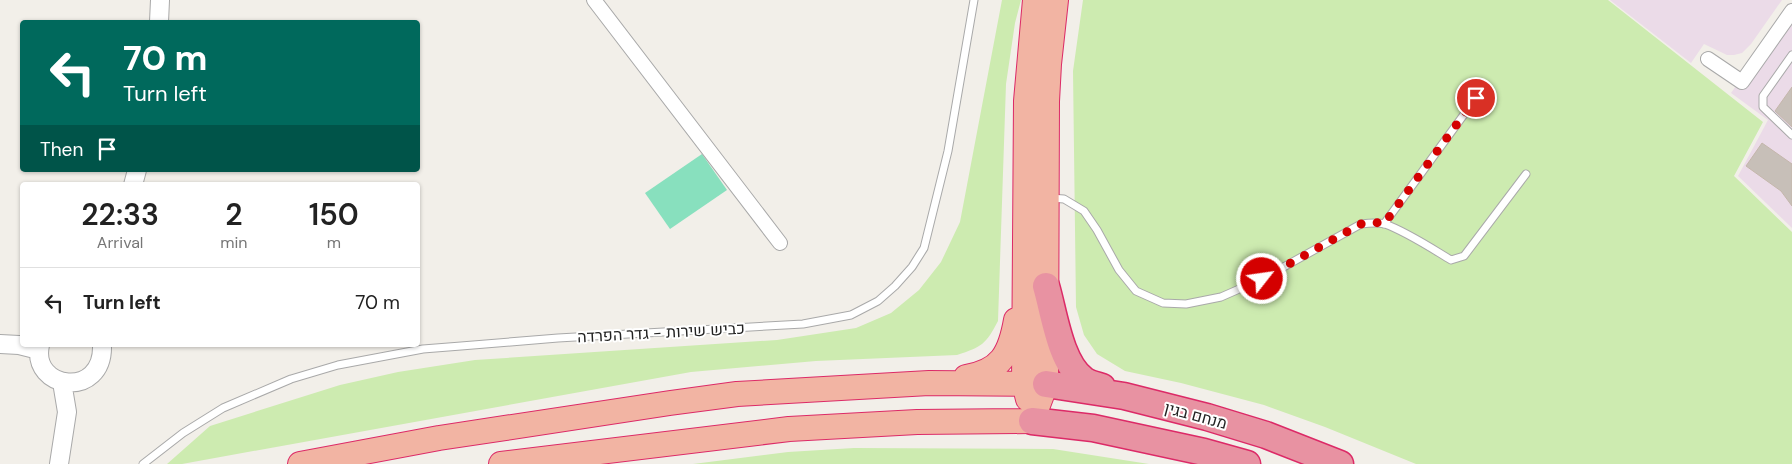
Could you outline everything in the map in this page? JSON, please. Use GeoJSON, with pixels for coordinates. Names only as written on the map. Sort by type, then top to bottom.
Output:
{"type":"FeatureCollection","features":[{"type":"Feature","properties":{"kind":"highway"},"geometry":{"type":"LineString","coordinates":[[501,464],[788,429],[917,422],[1032,421],[1035,384],[1036,280],[1026,101],[1034,0]]}},
{"type":"Feature","properties":{"kind":"highway"},"geometry":{"type":"LineString","coordinates":[[929,383],[981,375],[1002,360],[1008,351],[1036,280],[1047,197],[1047,102],[1056,0]]}},
{"type":"Feature","properties":{"kind":"highway"},"geometry":{"type":"LineString","coordinates":[[1036,280],[1072,368],[1084,381],[1124,396]]}},
{"type":"Feature","properties":{"kind":"highway"},"geometry":{"type":"LineString","coordinates":[[300,464],[439,438],[737,394],[929,383],[1035,384]]}},
{"type":"Feature","properties":{"kind":"highway","name":"מנחם בגין"},"geometry":{"type":"LineString","coordinates":[[1035,384],[1124,396],[1207,417],[1266,435],[1340,464]]}},
{"type":"Feature","properties":{"kind":"highway","name":"מנחם בגין"},"geometry":{"type":"LineString","coordinates":[[1032,421],[1093,428],[1204,452],[1248,464]]}},
{"type":"Feature","properties":{"kind":"street"},"geometry":{"type":"LineString","coordinates":[[159,20],[160,0]]}},
{"type":"Feature","properties":{"kind":"street"},"geometry":{"type":"LineString","coordinates":[[594,0],[780,243]]}},
{"type":"Feature","properties":{"kind":"street"},"geometry":{"type":"LineString","coordinates":[[1708,59],[1742,82],[1792,11]]}},
{"type":"Feature","properties":{"kind":"street"},"geometry":{"type":"LineString","coordinates":[[0,344],[20,345]]}},
{"type":"Feature","properties":{"kind":"street"},"geometry":{"type":"LineString","coordinates":[[39,347],[40,360],[45,370],[52,377],[62,382],[72,383],[92,375],[99,366],[102,347]]}},
{"type":"Feature","properties":{"kind":"street"},"geometry":{"type":"LineString","coordinates":[[59,464],[67,412],[62,382]]}},
{"type":"Feature","properties":{"kind":"lane","name":"כביש שירות - גדר הפרדה"},"geometry":{"type":"LineString","coordinates":[[143,464],[183,433],[223,408],[291,379],[338,365],[423,349],[558,338],[803,324],[851,315],[878,301],[906,274],[924,248],[948,151],[974,0]]}},
{"type":"Feature","properties":{"kind":"lane"},"geometry":{"type":"LineString","coordinates":[[1792,55],[1763,96],[1763,106],[1792,135]]}},
{"type":"Feature","properties":{"kind":"lane"},"geometry":{"type":"LineString","coordinates":[[1384,224],[1476,98]]}},
{"type":"Feature","properties":{"kind":"lane"},"geometry":{"type":"LineString","coordinates":[[1047,197],[1064,199],[1084,211],[1119,270],[1136,292],[1163,304],[1186,304],[1221,297],[1262,279],[1361,224],[1374,222],[1384,224],[1451,260],[1464,256],[1526,174]]}},
{"type":"Feature","properties":{"kind":"shaded area"},"geometry":{"type":"Polygon","coordinates":[[[1610,0],[1782,0],[1751,44],[1742,53],[1727,55],[1704,44],[1691,63],[1610,0]]]}},
{"type":"Feature","properties":{"kind":"shaded area"},"geometry":{"type":"Polygon","coordinates":[[[1792,8],[1792,228],[1738,176],[1768,120],[1731,93],[1792,8]]]}},
{"type":"Feature","properties":{"kind":"green space"},"geometry":{"type":"Polygon","coordinates":[[[1002,0],[1021,0],[1015,23],[1006,84],[998,321],[990,335],[978,347],[957,355],[816,361],[691,372],[182,464],[167,464],[210,426],[340,385],[398,372],[475,360],[777,340],[856,328],[891,313],[919,290],[941,262],[960,222],[1002,0]]]}},
{"type":"Feature","properties":{"kind":"green space"},"geometry":{"type":"Polygon","coordinates":[[[1083,0],[1608,0],[1763,122],[1734,176],[1792,232],[1792,464],[1416,464],[1325,427],[1264,405],[1181,383],[1125,371],[1097,354],[1084,335],[1076,307],[1073,71],[1083,0]]]}},
{"type":"Feature","properties":{"kind":"green space"},"geometry":{"type":"Polygon","coordinates":[[[702,154],[727,190],[670,229],[645,193],[702,154]]]}},
{"type":"Feature","properties":{"kind":"green space"},"geometry":{"type":"Polygon","coordinates":[[[854,448],[1053,449],[1149,464],[693,464],[788,452],[854,448]]]}},
{"type":"Feature","properties":{"kind":"building"},"geometry":{"type":"Polygon","coordinates":[[[1792,87],[1792,127],[1775,111],[1792,87]]]}},
{"type":"Feature","properties":{"kind":"building"},"geometry":{"type":"Polygon","coordinates":[[[1762,143],[1792,164],[1792,206],[1781,191],[1746,166],[1762,143]]]}},
{"type":"Feature","properties":{"kind":"route"},"geometry":{"type":"LineString","coordinates":[[1262,279],[1361,224],[1374,222],[1384,224],[1476,98]]}}]}
